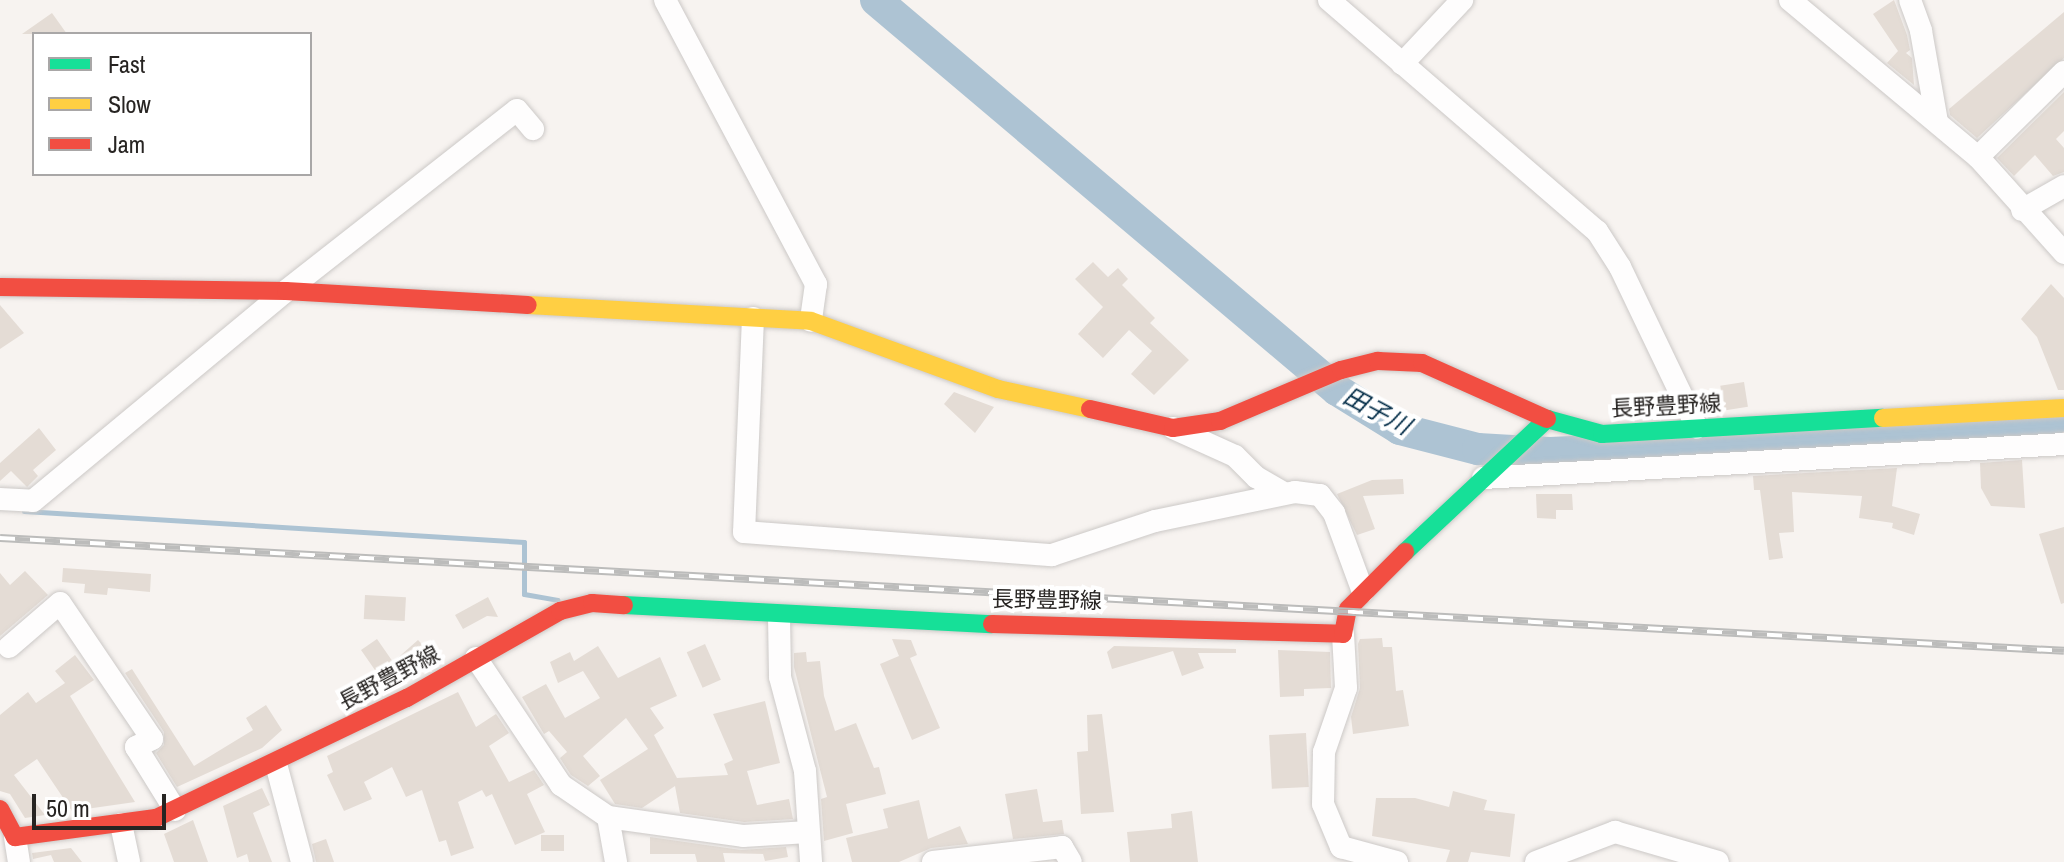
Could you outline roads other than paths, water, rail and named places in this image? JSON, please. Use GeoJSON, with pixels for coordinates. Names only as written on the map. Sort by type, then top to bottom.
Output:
{"type":"FeatureCollection","features":[{"type":"Feature","properties":{"kind":"main road"},"geometry":{"type":"LineString","coordinates":[[0,287],[286,291],[811,321],[998,389],[1173,428]]}},
{"type":"Feature","properties":{"kind":"main road","name":"長野豊野線"},"geometry":{"type":"LineString","coordinates":[[1173,428],[1220,421],[1341,370],[1378,361],[1422,363],[1547,419],[1602,434],[2064,408]]}},
{"type":"Feature","properties":{"kind":"main road"},"geometry":{"type":"LineString","coordinates":[[1343,634],[1348,609],[1363,592],[1547,419]]}},
{"type":"Feature","properties":{"kind":"main road","name":"長野豊野線"},"geometry":{"type":"LineString","coordinates":[[15,837],[121,824],[175,810],[276,764],[560,611],[592,603],[641,603],[779,617],[1343,634]]}},
{"type":"Feature","properties":{"kind":"main road"},"geometry":{"type":"LineString","coordinates":[[0,809],[15,837]]}},
{"type":"Feature","properties":{"kind":"street"},"geometry":{"type":"LineString","coordinates":[[665,0],[816,284],[811,321]]}},
{"type":"Feature","properties":{"kind":"street"},"geometry":{"type":"LineString","coordinates":[[1329,0],[1597,231],[1620,267],[1697,428]]}},
{"type":"Feature","properties":{"kind":"street"},"geometry":{"type":"LineString","coordinates":[[1402,64],[1462,0]]}},
{"type":"Feature","properties":{"kind":"street"},"geometry":{"type":"LineString","coordinates":[[1790,0],[1978,157],[2022,210],[2064,252]]}},
{"type":"Feature","properties":{"kind":"street"},"geometry":{"type":"LineString","coordinates":[[1910,0],[1921,31],[1937,122]]}},
{"type":"Feature","properties":{"kind":"street"},"geometry":{"type":"LineString","coordinates":[[1978,157],[2064,72]]}},
{"type":"Feature","properties":{"kind":"street"},"geometry":{"type":"LineString","coordinates":[[0,499],[33,501],[286,291],[517,110],[533,129]]}},
{"type":"Feature","properties":{"kind":"street"},"geometry":{"type":"LineString","coordinates":[[2022,210],[2064,186]]}},
{"type":"Feature","properties":{"kind":"street"},"geometry":{"type":"LineString","coordinates":[[753,318],[744,532],[1052,555],[1155,521],[1284,493],[1320,495],[1334,513],[1363,592]]}},
{"type":"Feature","properties":{"kind":"street"},"geometry":{"type":"LineString","coordinates":[[1952,415],[1954,447]]}},
{"type":"Feature","properties":{"kind":"street"},"geometry":{"type":"LineString","coordinates":[[1173,428],[1235,456],[1284,493]]}},
{"type":"Feature","properties":{"kind":"street"},"geometry":{"type":"LineString","coordinates":[[1488,474],[1954,447],[2064,444]]}},
{"type":"Feature","properties":{"kind":"street"},"geometry":{"type":"LineString","coordinates":[[9,647],[60,603],[152,739],[136,747],[175,810]]}},
{"type":"Feature","properties":{"kind":"street"},"geometry":{"type":"LineString","coordinates":[[779,617],[780,677],[805,771],[811,862]]}},
{"type":"Feature","properties":{"kind":"street"},"geometry":{"type":"LineString","coordinates":[[1343,634],[1346,688],[1324,752],[1323,804],[1339,854],[1397,862]]}},
{"type":"Feature","properties":{"kind":"street"},"geometry":{"type":"LineString","coordinates":[[476,658],[561,785],[608,817],[743,836],[808,832]]}},
{"type":"Feature","properties":{"kind":"street"},"geometry":{"type":"LineString","coordinates":[[276,764],[302,862]]}},
{"type":"Feature","properties":{"kind":"street"},"geometry":{"type":"LineString","coordinates":[[608,817],[616,862]]}},
{"type":"Feature","properties":{"kind":"street"},"geometry":{"type":"LineString","coordinates":[[121,824],[129,862]]}},
{"type":"Feature","properties":{"kind":"street"},"geometry":{"type":"LineString","coordinates":[[1542,860],[1615,832],[1718,862]]}},
{"type":"Feature","properties":{"kind":"street"},"geometry":{"type":"LineString","coordinates":[[15,837],[19,862]]}},
{"type":"Feature","properties":{"kind":"street"},"geometry":{"type":"LineString","coordinates":[[933,862],[1062,847],[1071,862]]}},
{"type":"Feature","properties":{"kind":"waterway","name":"田子川"},"geometry":{"type":"LineString","coordinates":[[876,0],[1337,390],[1400,429],[1478,449],[1550,453],[1953,434],[2053,420]]}},
{"type":"Feature","properties":{"kind":"waterway"},"geometry":{"type":"LineString","coordinates":[[24,511],[524,542],[524,594],[557,600]]}},
{"type":"Feature","properties":{"kind":"railway"},"geometry":{"type":"LineString","coordinates":[[0,538],[2064,651]]}}]}
